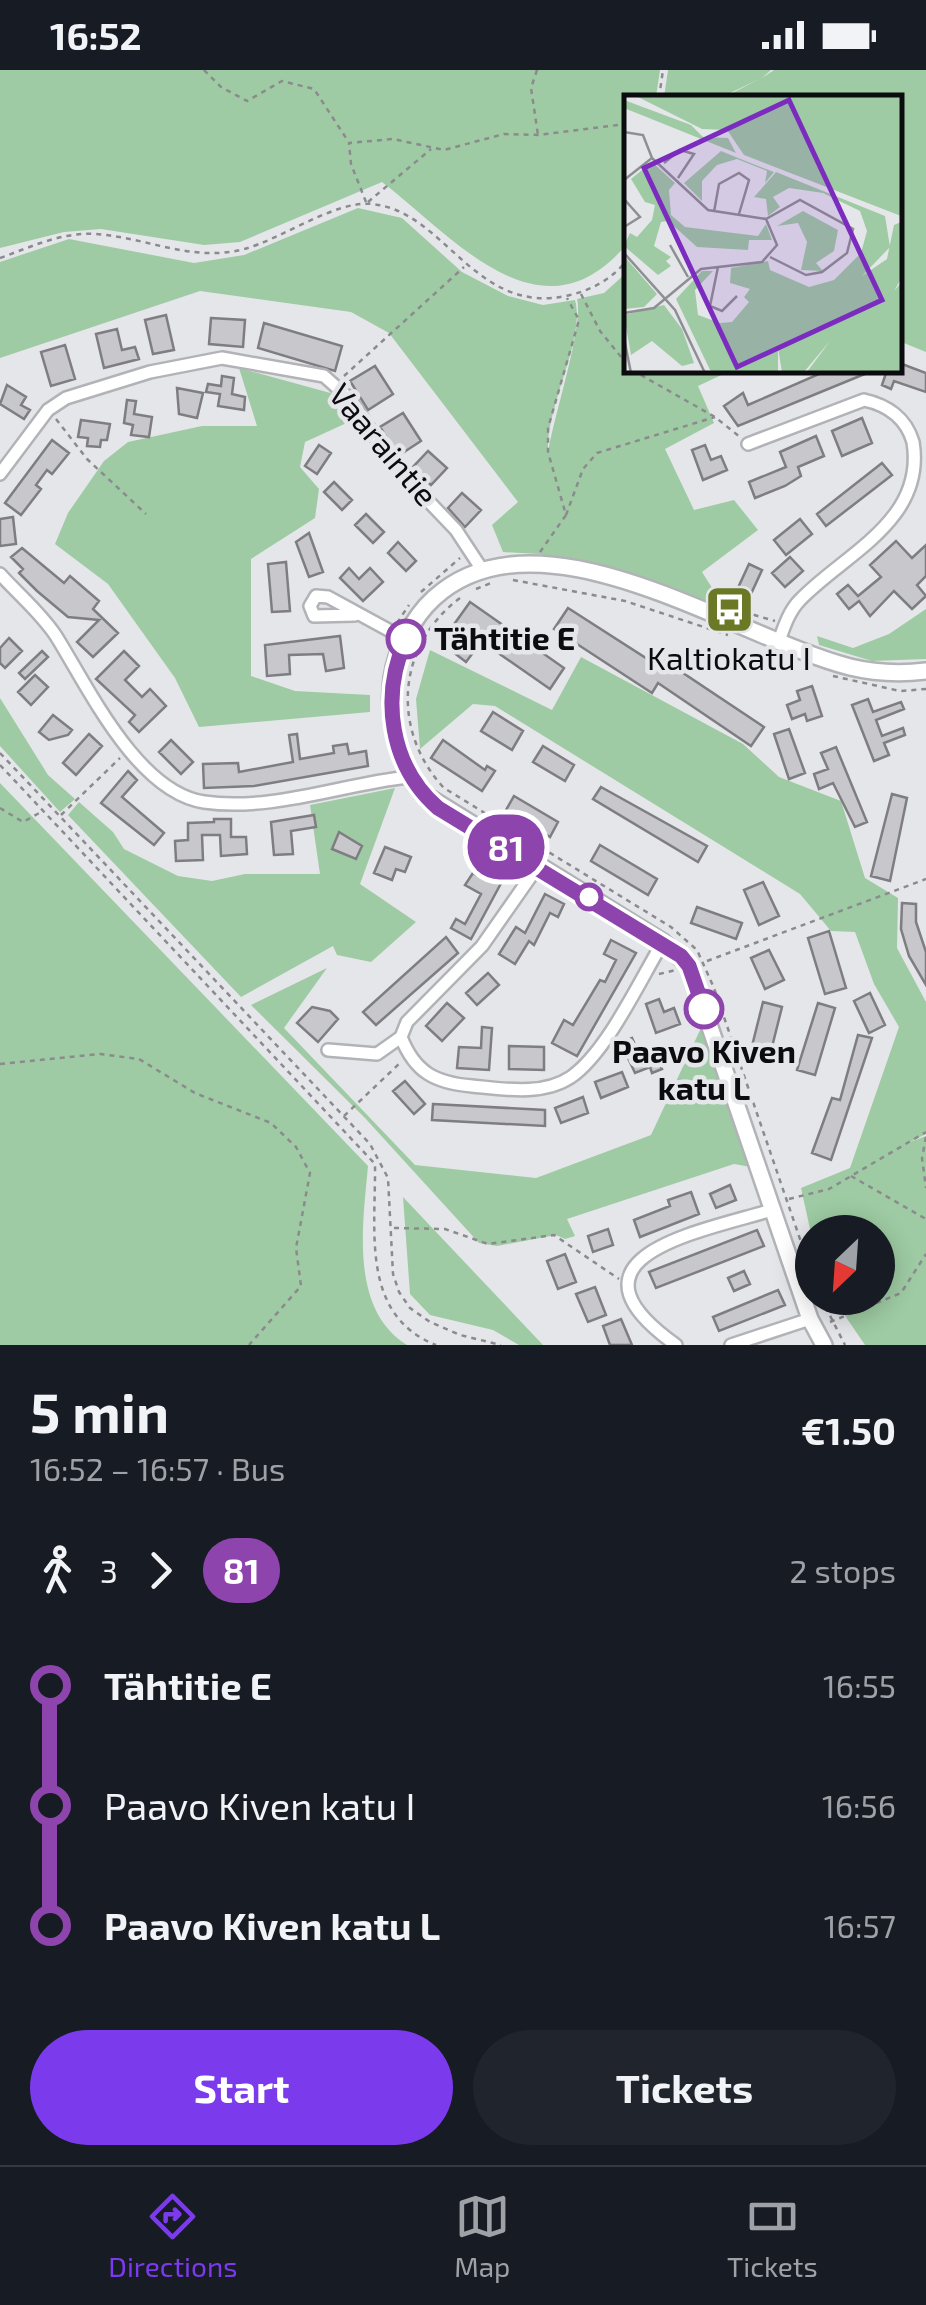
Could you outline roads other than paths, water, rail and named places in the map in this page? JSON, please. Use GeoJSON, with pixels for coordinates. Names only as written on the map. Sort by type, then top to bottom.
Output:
{"type":"FeatureCollection","features":[{"type":"Feature","properties":{"kind":"street","name":"Vaaraintie"},"geometry":{"type":"LineString","coordinates":[[0,474],[48,410],[66,398],[201,360],[248,360],[306,371],[335,383],[391,462],[456,530],[481,568]]}},
{"type":"Feature","properties":{"kind":"street"},"geometry":{"type":"LineString","coordinates":[[748,444],[864,400],[882,404],[896,414],[911,433],[918,458],[904,507],[878,538],[800,599],[779,641]]}},
{"type":"Feature","properties":{"kind":"street"},"geometry":{"type":"LineString","coordinates":[[824,1345],[810,1319],[689,966],[663,942],[438,808],[408,777],[391,696],[393,673],[406,639],[427,604],[446,587],[481,568],[534,562],[642,587],[850,667],[926,672]]}},
{"type":"Feature","properties":{"kind":"street"},"geometry":{"type":"LineString","coordinates":[[0,574],[54,632],[100,711],[129,748],[160,780],[183,796],[204,802],[276,798],[408,777]]}},
{"type":"Feature","properties":{"kind":"street"},"geometry":{"type":"LineString","coordinates":[[355,615],[406,639]]}},
{"type":"Feature","properties":{"kind":"street"},"geometry":{"type":"LineString","coordinates":[[328,1050],[377,1054],[401,1037],[408,1022],[482,946],[538,866]]}},
{"type":"Feature","properties":{"kind":"street"},"geometry":{"type":"LineString","coordinates":[[401,1037],[408,1056],[439,1083],[511,1090],[541,1088],[570,1078],[593,1055],[663,942]]}},
{"type":"Feature","properties":{"kind":"street"},"geometry":{"type":"LineString","coordinates":[[676,1345],[628,1295],[625,1280],[630,1267],[647,1253],[772,1210]]}},
{"type":"Feature","properties":{"kind":"street"},"geometry":{"type":"LineString","coordinates":[[731,1345],[810,1319]]}},
{"type":"Feature","properties":{"kind":"place","name":"Kaltiokatu I"},"geometry":{"type":"Point","coordinates":[729,609]}},
{"type":"Feature","properties":{"kind":"place","name":"Tähtitie E"},"geometry":{"type":"Point","coordinates":[406,639]}},
{"type":"Feature","properties":{"kind":"place","name":"Paavo Kiven katu L"},"geometry":{"type":"Point","coordinates":[704,1009]}}]}
